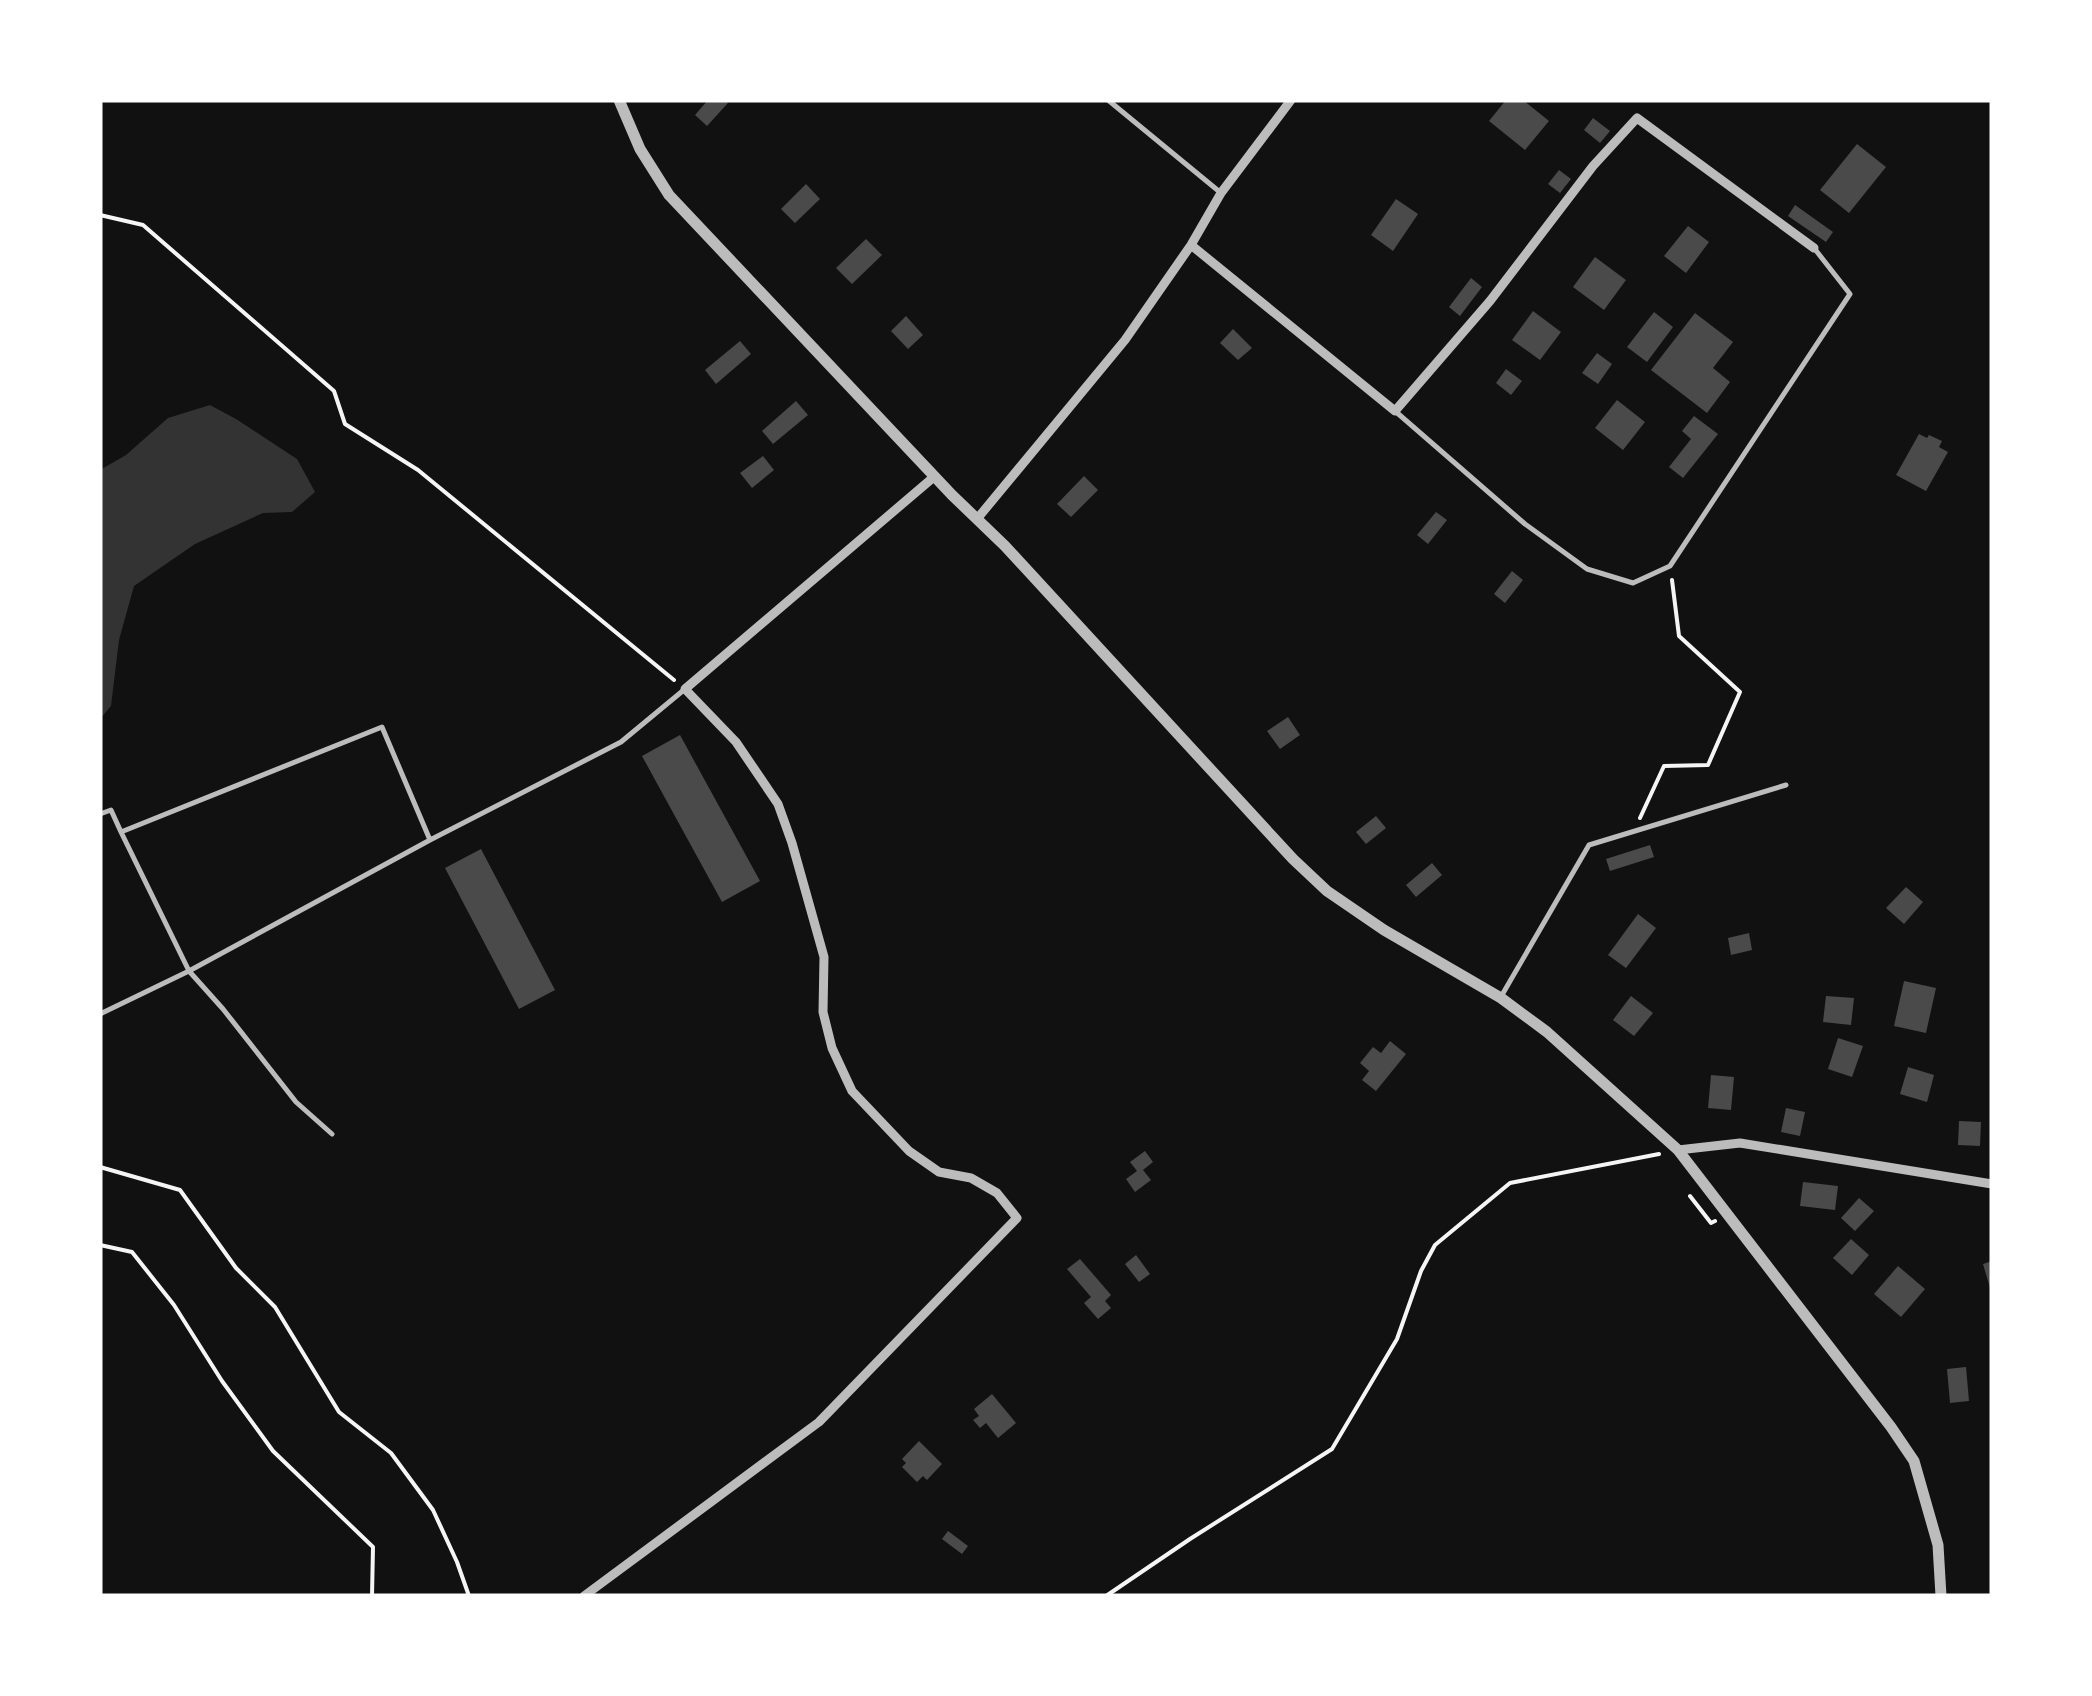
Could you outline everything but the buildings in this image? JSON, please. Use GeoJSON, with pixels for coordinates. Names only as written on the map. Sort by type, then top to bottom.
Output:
{"type":"FeatureCollection","features":[{"type":"Feature","properties":{"kind":"street"},"geometry":{"type":"LineString","coordinates":[[619,100],[640,149],[668,195],[1036,580],[1293,860],[1326,891],[1384,930],[1501,998],[1546,1032],[1678,1150],[1914,1461],[1938,1545],[1941,1596]]}},
{"type":"Feature","properties":{"kind":"street"},"geometry":{"type":"LineString","coordinates":[[977,519],[1126,340],[1191,245],[1221,193],[1292,100]]}},
{"type":"Feature","properties":{"kind":"street"},"geometry":{"type":"LineString","coordinates":[[1191,245],[1395,411],[1490,301],[1593,166],[1636,118],[1814,248]]}},
{"type":"Feature","properties":{"kind":"street"},"geometry":{"type":"LineString","coordinates":[[584,1596],[819,1422],[1017,1218],[997,1193],[971,1178],[939,1172],[909,1151],[852,1091],[832,1048],[822,1012],[824,957],[778,804],[736,742],[685,690],[934,476]]}},
{"type":"Feature","properties":{"kind":"street"},"geometry":{"type":"LineString","coordinates":[[1678,1150],[1740,1144],[1992,1184]]}},
{"type":"Feature","properties":{"kind":"lane"},"geometry":{"type":"LineString","coordinates":[[1108,100],[1221,193]]}},
{"type":"Feature","properties":{"kind":"lane"},"geometry":{"type":"LineString","coordinates":[[1395,411],[1525,524],[1587,569],[1633,583],[1670,566],[1850,294],[1814,248]]}},
{"type":"Feature","properties":{"kind":"lane"},"geometry":{"type":"LineString","coordinates":[[100,1014],[621,742],[685,690]]}},
{"type":"Feature","properties":{"kind":"lane"},"geometry":{"type":"LineString","coordinates":[[121,832],[382,727],[430,840]]}},
{"type":"Feature","properties":{"kind":"lane"},"geometry":{"type":"LineString","coordinates":[[1501,998],[1589,845],[1786,785]]}},
{"type":"Feature","properties":{"kind":"lane"},"geometry":{"type":"LineString","coordinates":[[100,814],[111,810],[189,970],[296,1102],[332,1134]]}},
{"type":"Feature","properties":{"kind":"path"},"geometry":{"type":"LineString","coordinates":[[100,215],[144,226],[334,391],[345,424],[418,470],[685,690]]}},
{"type":"Feature","properties":{"kind":"path"},"geometry":{"type":"LineString","coordinates":[[1634,831],[1664,766],[1708,765],[1740,692],[1679,636],[1670,566]]}},
{"type":"Feature","properties":{"kind":"path"},"geometry":{"type":"LineString","coordinates":[[1106,1596],[1332,1449],[1397,1339],[1421,1271],[1435,1246],[1510,1183],[1678,1150]]}},
{"type":"Feature","properties":{"kind":"path"},"geometry":{"type":"LineString","coordinates":[[100,1167],[180,1190],[236,1268],[274,1307],[338,1412],[391,1452],[402,1467],[432,1510],[469,1596]]}},
{"type":"Feature","properties":{"kind":"path"},"geometry":{"type":"LineString","coordinates":[[100,1245],[132,1252],[174,1305],[222,1381],[274,1451],[373,1548],[372,1596]]}},
{"type":"Feature","properties":{"kind":"shaded area"},"geometry":{"type":"Polygon","coordinates":[[[210,405],[297,459],[315,492],[292,512],[263,513],[195,544],[134,586],[119,640],[111,706],[100,719],[100,470],[126,455],[168,418],[210,405]]]}}]}
